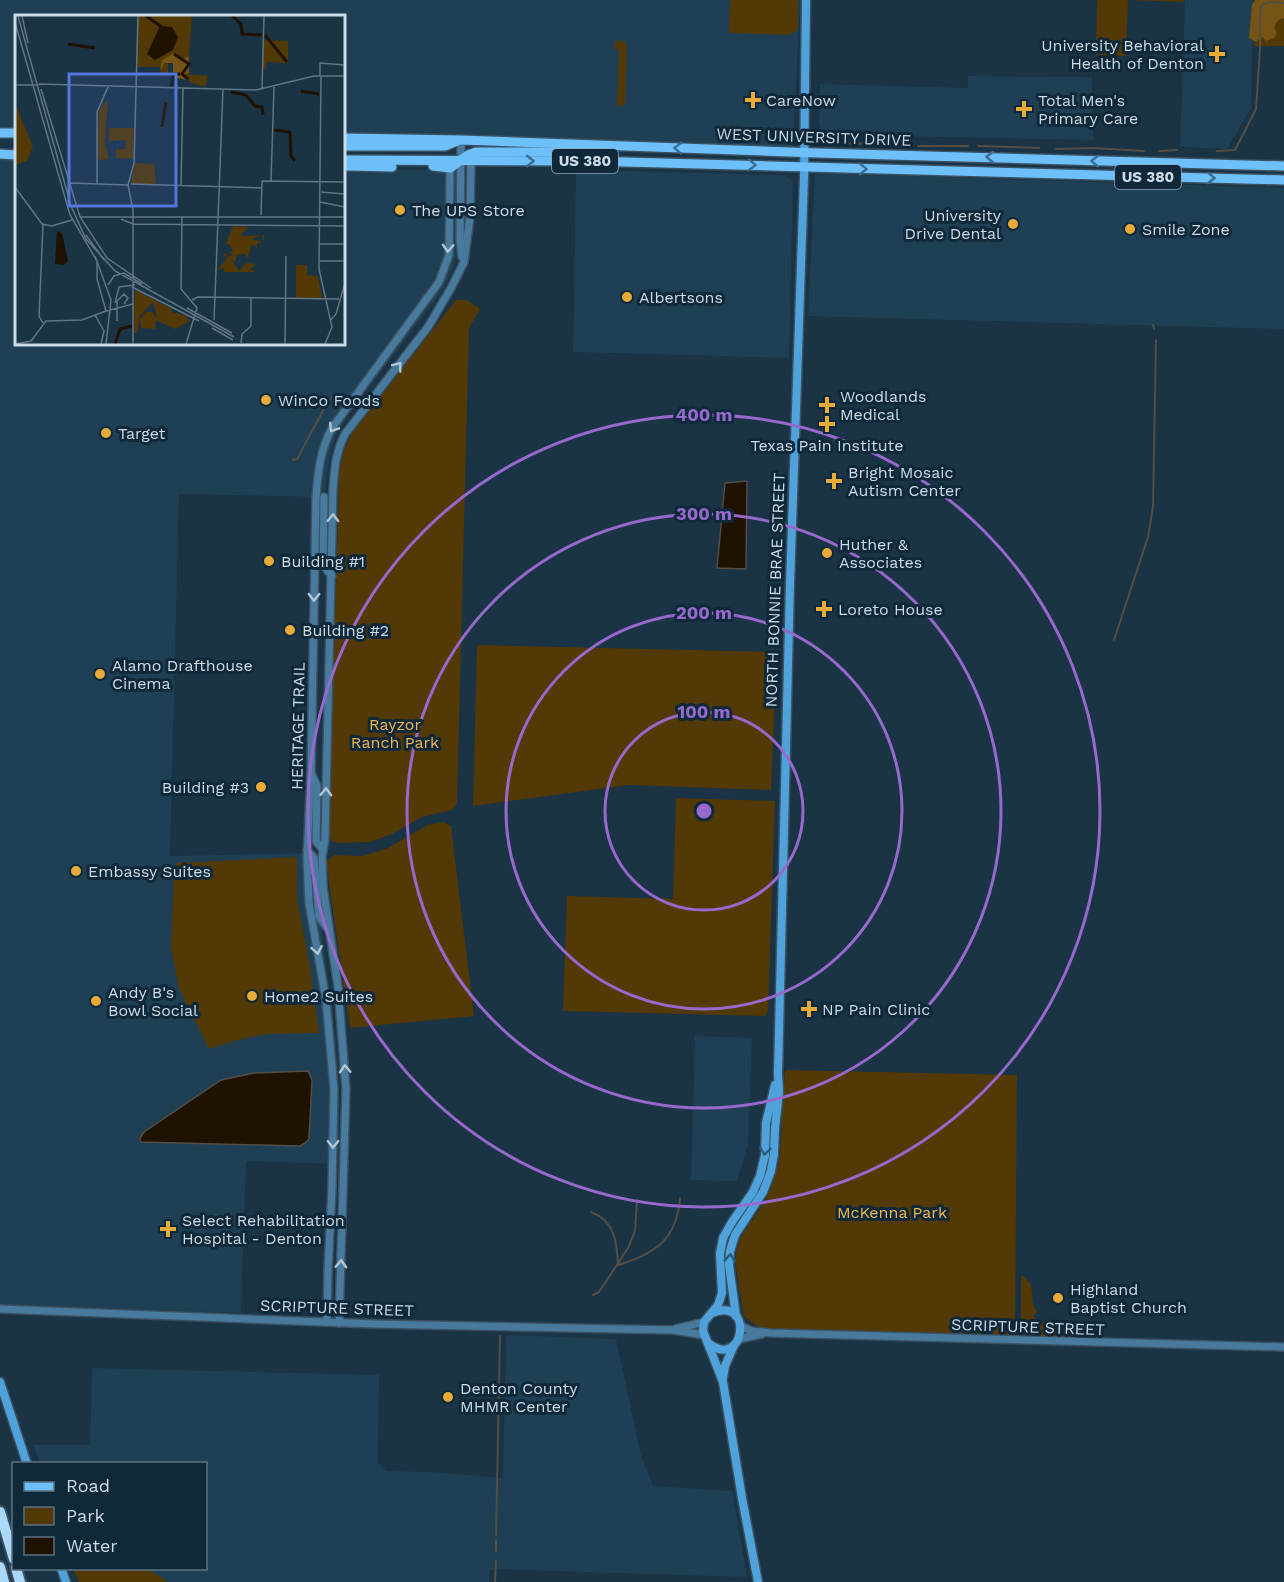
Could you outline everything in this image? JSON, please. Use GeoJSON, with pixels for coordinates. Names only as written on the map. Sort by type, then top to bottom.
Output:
{"type":"FeatureCollection","features":[{"type":"Feature","properties":{"kind":"highway"},"geometry":{"type":"LineString","coordinates":[[0,1512],[12,1552]]}},
{"type":"Feature","properties":{"kind":"highway"},"geometry":{"type":"LineString","coordinates":[[0,1567],[4,1582]]}},
{"type":"Feature","properties":{"kind":"main road","name":"NORTH BONNIE BRAE STREET"},"geometry":{"type":"LineString","coordinates":[[736,1316],[729,1265],[730,1251],[735,1235],[763,1192],[771,1171],[779,1092],[786,709],[804,167],[806,0]]}},
{"type":"Feature","properties":{"kind":"main road","name":"WEST UNIVERSITY DRIVE"},"geometry":{"type":"LineString","coordinates":[[345,138],[1284,166]]}},
{"type":"Feature","properties":{"kind":"main road"},"geometry":{"type":"LineString","coordinates":[[345,146],[445,146],[461,140]]}},
{"type":"Feature","properties":{"kind":"main road"},"geometry":{"type":"LineString","coordinates":[[345,165],[450,168],[476,152],[567,152],[606,145]]}},
{"type":"Feature","properties":{"kind":"main road"},"geometry":{"type":"LineString","coordinates":[[0,154],[15,155]]}},
{"type":"Feature","properties":{"kind":"main road"},"geometry":{"type":"LineString","coordinates":[[1048,159],[1048,173]]}},
{"type":"Feature","properties":{"kind":"main road","name":"WEST UNIVERSITY DRIVE"},"geometry":{"type":"LineString","coordinates":[[345,160],[588,161],[1284,180]]}},
{"type":"Feature","properties":{"kind":"main road","name":"NORTH BONNIE BRAE STREET"},"geometry":{"type":"LineString","coordinates":[[707,1318],[718,1305],[722,1293],[720,1254],[723,1238],[753,1192],[760,1176],[765,1155],[768,1113],[778,1072]]}},
{"type":"Feature","properties":{"kind":"main road"},"geometry":{"type":"LineString","coordinates":[[723,1382],[725,1366],[741,1330],[736,1316],[725,1311],[714,1312],[703,1326],[723,1382],[758,1582]]}},
{"type":"Feature","properties":{"kind":"main road"},"geometry":{"type":"LineString","coordinates":[[706,1339],[723,1349],[736,1342]]}},
{"type":"Feature","properties":{"kind":"main road"},"geometry":{"type":"LineString","coordinates":[[0,1382],[26,1462]]}},
{"type":"Feature","properties":{"kind":"street","name":"HERITAGE TRAIL"},"geometry":{"type":"LineString","coordinates":[[461,140],[462,266]]}},
{"type":"Feature","properties":{"kind":"street","name":"HERITAGE TRAIL"},"geometry":{"type":"LineString","coordinates":[[339,1323],[346,1089],[338,987],[323,886],[333,489],[336,460],[345,434],[428,327],[452,288],[464,262],[470,217],[471,161]]}},
{"type":"Feature","properties":{"kind":"street","name":"HERITAGE TRAIL"},"geometry":{"type":"LineString","coordinates":[[327,1322],[334,1089],[326,1000],[309,903],[308,850],[316,497],[321,452],[332,428],[439,282],[449,255],[450,168]]}},
{"type":"Feature","properties":{"kind":"street"},"geometry":{"type":"LineString","coordinates":[[324,497],[323,565],[332,576]]}},
{"type":"Feature","properties":{"kind":"street"},"geometry":{"type":"LineString","coordinates":[[313,673],[329,673]]}},
{"type":"Feature","properties":{"kind":"street"},"geometry":{"type":"LineString","coordinates":[[312,682],[329,682]]}},
{"type":"Feature","properties":{"kind":"street"},"geometry":{"type":"LineString","coordinates":[[311,773],[317,786],[316,841],[323,850]]}},
{"type":"Feature","properties":{"kind":"street"},"geometry":{"type":"LineString","coordinates":[[308,850],[315,862],[319,918],[329,931]]}},
{"type":"Feature","properties":{"kind":"street"},"geometry":{"type":"LineString","coordinates":[[332,1188],[343,1188]]}},
{"type":"Feature","properties":{"kind":"street","name":"SCRIPTURE STREET"},"geometry":{"type":"LineString","coordinates":[[0,1309],[339,1323],[673,1330],[706,1339]]}},
{"type":"Feature","properties":{"kind":"street","name":"SCRIPTURE STREET"},"geometry":{"type":"LineString","coordinates":[[673,1330],[707,1318]]}},
{"type":"Feature","properties":{"kind":"street","name":"SCRIPTURE STREET"},"geometry":{"type":"LineString","coordinates":[[741,1326],[771,1333],[1284,1347]]}},
{"type":"Feature","properties":{"kind":"street","name":"SCRIPTURE STREET"},"geometry":{"type":"LineString","coordinates":[[736,1342],[771,1333]]}},
{"type":"Feature","properties":{"kind":"shaded area"},"geometry":{"type":"Polygon","coordinates":[[[0,0],[800,0],[793,146],[630,146],[345,138],[345,15],[15,15],[15,133],[0,133],[0,0]]]}},
{"type":"Feature","properties":{"kind":"shaded area","name":"University Behavioral Health of Denton"},"geometry":{"type":"Polygon","coordinates":[[[1185,0],[1253,0],[1251,108],[1227,149],[1180,147],[1185,0]]]}},
{"type":"Feature","properties":{"kind":"shaded area"},"geometry":{"type":"Polygon","coordinates":[[[1255,0],[1284,0],[1284,18],[1279,20],[1274,28],[1277,33],[1274,38],[1266,41],[1263,37],[1256,42],[1249,38],[1252,5],[1255,0]]]}},
{"type":"Feature","properties":{"kind":"shaded area"},"geometry":{"type":"Polygon","coordinates":[[[968,76],[1092,77],[1093,140],[837,135],[821,129],[819,122],[820,84],[968,88],[968,76]]]}},
{"type":"Feature","properties":{"kind":"shaded area"},"geometry":{"type":"Polygon","coordinates":[[[0,158],[15,158],[15,345],[345,345],[345,169],[457,170],[457,252],[452,271],[442,291],[337,433],[330,455],[324,497],[179,494],[170,856],[314,853],[336,1041],[340,1164],[246,1161],[241,1313],[0,1305],[0,158]]]}},
{"type":"Feature","properties":{"kind":"shaded area"},"geometry":{"type":"Polygon","coordinates":[[[576,170],[785,175],[793,182],[789,358],[573,352],[576,170]]]}},
{"type":"Feature","properties":{"kind":"shaded area"},"geometry":{"type":"Polygon","coordinates":[[[815,173],[1284,188],[1284,329],[808,316],[815,173]]]}},
{"type":"Feature","properties":{"kind":"shaded area"},"geometry":{"type":"Polygon","coordinates":[[[695,1036],[752,1038],[748,1144],[737,1181],[691,1180],[695,1036]]]}},
{"type":"Feature","properties":{"kind":"shaded area"},"geometry":{"type":"Polygon","coordinates":[[[506,1335],[616,1339],[641,1455],[653,1486],[732,1491],[747,1577],[490,1569],[489,1582],[86,1582],[80,1570],[207,1570],[207,1462],[40,1462],[33,1445],[90,1445],[92,1368],[379,1375],[378,1462],[386,1471],[503,1478],[506,1335]]]}},
{"type":"Feature","properties":{"kind":"green space"},"geometry":{"type":"Polygon","coordinates":[[[730,0],[798,0],[798,30],[788,35],[729,33],[730,0]]]}},
{"type":"Feature","properties":{"kind":"green space"},"geometry":{"type":"Polygon","coordinates":[[[1097,0],[1128,0],[1126,56],[1096,55],[1097,0]]]}},
{"type":"Feature","properties":{"kind":"green space"},"geometry":{"type":"Polygon","coordinates":[[[1128,0],[1184,0],[1184,2],[1128,0]]]}},
{"type":"Feature","properties":{"kind":"green space"},"geometry":{"type":"Polygon","coordinates":[[[1255,0],[1284,0],[1284,46],[1254,46],[1255,0]]]}},
{"type":"Feature","properties":{"kind":"green space"},"geometry":{"type":"Polygon","coordinates":[[[617,41],[624,41],[627,44],[625,104],[622,106],[617,106],[619,49],[614,50],[617,41]]]}},
{"type":"Feature","properties":{"kind":"green space","name":"Rayzor Ranch Park"},"geometry":{"type":"Polygon","coordinates":[[[456,300],[467,300],[480,309],[469,328],[457,803],[452,810],[422,817],[392,834],[370,842],[336,843],[329,835],[339,477],[343,452],[352,433],[456,300]]]}},
{"type":"Feature","properties":{"kind":"green space"},"geometry":{"type":"Polygon","coordinates":[[[477,645],[777,652],[771,790],[629,785],[473,806],[477,645]]]}},
{"type":"Feature","properties":{"kind":"green space"},"geometry":{"type":"Polygon","coordinates":[[[676,798],[775,801],[768,1011],[765,1016],[563,1011],[567,896],[673,899],[676,798]]]}},
{"type":"Feature","properties":{"kind":"green space"},"geometry":{"type":"Polygon","coordinates":[[[444,822],[451,826],[474,1016],[350,1028],[326,862],[334,855],[362,856],[388,848],[428,825],[444,822]]]}},
{"type":"Feature","properties":{"kind":"green space"},"geometry":{"type":"Polygon","coordinates":[[[297,857],[297,898],[319,1033],[265,1034],[209,1049],[179,989],[171,948],[174,869],[177,863],[297,857]]]}},
{"type":"Feature","properties":{"kind":"green space","name":"McKenna Park"},"geometry":{"type":"Polygon","coordinates":[[[785,1070],[1017,1075],[1015,1340],[771,1333],[744,1316],[736,1254],[740,1238],[765,1201],[778,1167],[785,1070]]]}},
{"type":"Feature","properties":{"kind":"green space"},"geometry":{"type":"Polygon","coordinates":[[[1021,1276],[1031,1284],[1033,1304],[1037,1312],[1033,1316],[1041,1324],[1045,1321],[1054,1326],[1078,1327],[1078,1337],[1090,1338],[1089,1342],[1021,1340],[1021,1276]]]}},
{"type":"Feature","properties":{"kind":"green space"},"geometry":{"type":"Polygon","coordinates":[[[73,1570],[149,1570],[167,1582],[79,1582],[73,1570]]]}},
{"type":"Feature","properties":{"kind":"water"},"geometry":{"type":"Polygon","coordinates":[[[747,481],[746,569],[717,568],[725,483],[747,481]]]}},
{"type":"Feature","properties":{"kind":"water"},"geometry":{"type":"Polygon","coordinates":[[[308,1071],[312,1080],[309,1139],[300,1146],[141,1142],[140,1140],[144,1132],[221,1080],[254,1073],[308,1071]]]}},
{"type":"Feature","properties":{"kind":"waterway"},"geometry":{"type":"LineString","coordinates":[[1217,151],[1235,150],[1256,109],[1261,6],[1268,2],[1284,3]]}},
{"type":"Feature","properties":{"kind":"waterway"},"geometry":{"type":"LineString","coordinates":[[838,143],[908,145]]}},
{"type":"Feature","properties":{"kind":"waterway"},"geometry":{"type":"LineString","coordinates":[[918,146],[968,146]]}},
{"type":"Feature","properties":{"kind":"waterway"},"geometry":{"type":"LineString","coordinates":[[978,146],[1039,148]]}},
{"type":"Feature","properties":{"kind":"waterway"},"geometry":{"type":"LineString","coordinates":[[1056,149],[1092,148],[1144,151]]}},
{"type":"Feature","properties":{"kind":"waterway"},"geometry":{"type":"LineString","coordinates":[[1159,151],[1177,150]]}},
{"type":"Feature","properties":{"kind":"waterway"},"geometry":{"type":"LineString","coordinates":[[1153,325],[1154,329]]}},
{"type":"Feature","properties":{"kind":"waterway"},"geometry":{"type":"LineString","coordinates":[[1114,640],[1148,537],[1153,507],[1156,340]]}},
{"type":"Feature","properties":{"kind":"waterway"},"geometry":{"type":"LineString","coordinates":[[293,460],[297,459],[334,394]]}},
{"type":"Feature","properties":{"kind":"waterway"},"geometry":{"type":"LineString","coordinates":[[591,1212],[599,1216],[610,1227],[617,1248],[618,1265],[643,1256],[662,1243],[674,1224],[680,1198]]}},
{"type":"Feature","properties":{"kind":"waterway"},"geometry":{"type":"LineString","coordinates":[[593,1295],[599,1292],[628,1248],[635,1231],[637,1200]]}},
{"type":"Feature","properties":{"kind":"waterway"},"geometry":{"type":"LineString","coordinates":[[496,1535],[500,1336]]}},
{"type":"Feature","properties":{"kind":"waterway"},"geometry":{"type":"LineString","coordinates":[[496,1540],[496,1552]]}},
{"type":"Feature","properties":{"kind":"waterway"},"geometry":{"type":"LineString","coordinates":[[495,1582],[496,1561]]}},
{"type":"Feature","properties":{"kind":"place","name":"University Behavioral Health of Denton"},"geometry":{"type":"Point","coordinates":[1217,54]}},
{"type":"Feature","properties":{"kind":"place","name":"CareNow"},"geometry":{"type":"Point","coordinates":[753,100]}},
{"type":"Feature","properties":{"kind":"place","name":"Total Men's Primary Care"},"geometry":{"type":"Point","coordinates":[1024,109]}},
{"type":"Feature","properties":{"kind":"place","name":"The UPS Store"},"geometry":{"type":"Point","coordinates":[400,210]}},
{"type":"Feature","properties":{"kind":"place","name":"University Drive Dental"},"geometry":{"type":"Point","coordinates":[1013,224]}},
{"type":"Feature","properties":{"kind":"place","name":"Smile Zone"},"geometry":{"type":"Point","coordinates":[1130,229]}},
{"type":"Feature","properties":{"kind":"place","name":"Albertsons"},"geometry":{"type":"Point","coordinates":[627,297]}},
{"type":"Feature","properties":{"kind":"place","name":"WinCo Foods"},"geometry":{"type":"Point","coordinates":[266,400]}},
{"type":"Feature","properties":{"kind":"place","name":"Woodlands Medical"},"geometry":{"type":"Point","coordinates":[827,405]}},
{"type":"Feature","properties":{"kind":"place","name":"Texas Pain Institute"},"geometry":{"type":"Point","coordinates":[827,424]}},
{"type":"Feature","properties":{"kind":"place","name":"Target"},"geometry":{"type":"Point","coordinates":[106,433]}},
{"type":"Feature","properties":{"kind":"place","name":"Bright Mosaic Autism Center"},"geometry":{"type":"Point","coordinates":[834,481]}},
{"type":"Feature","properties":{"kind":"place","name":"Huther & Associates"},"geometry":{"type":"Point","coordinates":[827,553]}},
{"type":"Feature","properties":{"kind":"place","name":"Building #1"},"geometry":{"type":"Point","coordinates":[269,561]}},
{"type":"Feature","properties":{"kind":"place","name":"Loreto House"},"geometry":{"type":"Point","coordinates":[824,609]}},
{"type":"Feature","properties":{"kind":"place","name":"Building #2"},"geometry":{"type":"Point","coordinates":[290,630]}},
{"type":"Feature","properties":{"kind":"place","name":"Alamo Drafthouse Cinema"},"geometry":{"type":"Point","coordinates":[100,674]}},
{"type":"Feature","properties":{"kind":"place","name":"Building #3"},"geometry":{"type":"Point","coordinates":[261,787]}},
{"type":"Feature","properties":{"kind":"place","name":"Embassy Suites"},"geometry":{"type":"Point","coordinates":[76,871]}},
{"type":"Feature","properties":{"kind":"place","name":"Home2 Suites"},"geometry":{"type":"Point","coordinates":[252,996]}},
{"type":"Feature","properties":{"kind":"place","name":"Andy B's Bowl Social"},"geometry":{"type":"Point","coordinates":[96,1001]}},
{"type":"Feature","properties":{"kind":"place","name":"NP Pain Clinic"},"geometry":{"type":"Point","coordinates":[809,1009]}},
{"type":"Feature","properties":{"kind":"place","name":"Select Rehabilitation Hospital - Denton"},"geometry":{"type":"Point","coordinates":[168,1229]}},
{"type":"Feature","properties":{"kind":"place","name":"Highland Baptist Church"},"geometry":{"type":"Point","coordinates":[1058,1298]}},
{"type":"Feature","properties":{"kind":"place","name":"Denton County MHMR Center"},"geometry":{"type":"Point","coordinates":[448,1397]}}]}
